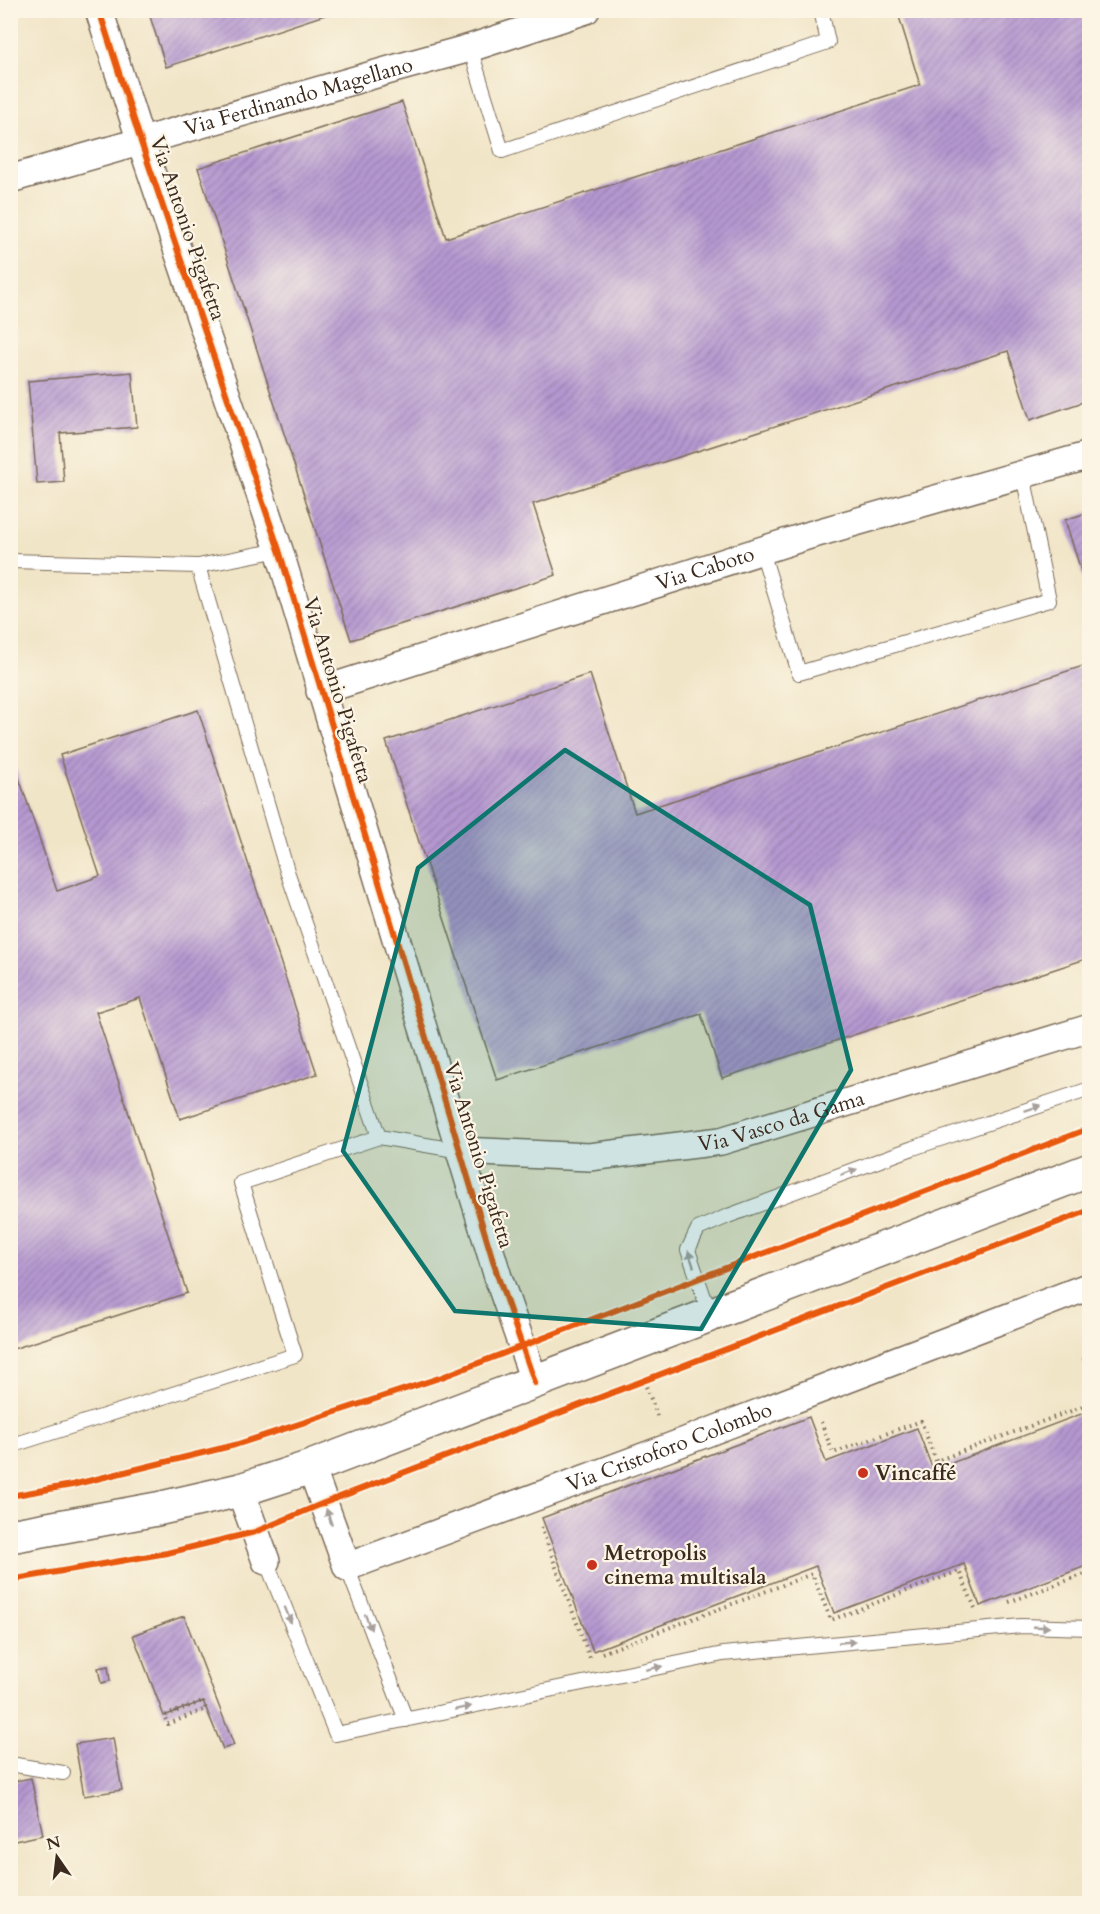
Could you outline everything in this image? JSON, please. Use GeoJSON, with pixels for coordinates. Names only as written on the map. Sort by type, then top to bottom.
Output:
{"type":"FeatureCollection","features":[{"type":"Feature","properties":{"kind":"main road"},"geometry":{"type":"LineString","coordinates":[[10,1536],[157,1509],[240,1490],[311,1467],[1089,1170]]}},
{"type":"Feature","properties":{"kind":"street","name":"Via Antonio Pigafetta"},"geometry":{"type":"LineString","coordinates":[[99,10],[141,142],[279,550],[498,1277],[535,1383]]}},
{"type":"Feature","properties":{"kind":"street","name":"Via Ferdinando Magellano"},"geometry":{"type":"LineString","coordinates":[[10,180],[470,48],[586,10]]}},
{"type":"Feature","properties":{"kind":"street","name":"Via Caboto"},"geometry":{"type":"LineString","coordinates":[[320,691],[762,551],[1089,455]]}},
{"type":"Feature","properties":{"kind":"street","name":"Via Vasco da Gama"},"geometry":{"type":"LineString","coordinates":[[461,1151],[589,1157],[721,1141],[1089,1028]]}},
{"type":"Feature","properties":{"kind":"street","name":"Via Cristoforo Colombo"},"geometry":{"type":"LineString","coordinates":[[347,1568],[1089,1286]]}},
{"type":"Feature","properties":{"kind":"street"},"geometry":{"type":"LineString","coordinates":[[311,1467],[347,1568]]}},
{"type":"Feature","properties":{"kind":"street"},"geometry":{"type":"LineString","coordinates":[[240,1490],[266,1561]]}},
{"type":"Feature","properties":{"kind":"lane"},"geometry":{"type":"LineString","coordinates":[[470,48],[502,151],[828,42],[821,10]]}},
{"type":"Feature","properties":{"kind":"lane"},"geometry":{"type":"LineString","coordinates":[[762,551],[799,674],[1049,600],[1023,475]]}},
{"type":"Feature","properties":{"kind":"lane"},"geometry":{"type":"LineString","coordinates":[[10,561],[198,566],[279,550]]}},
{"type":"Feature","properties":{"kind":"lane"},"geometry":{"type":"LineString","coordinates":[[198,566],[287,871],[379,1137]]}},
{"type":"Feature","properties":{"kind":"lane"},"geometry":{"type":"LineString","coordinates":[[710,1315],[688,1250],[698,1229],[902,1152],[1089,1089]]}},
{"type":"Feature","properties":{"kind":"lane","name":"Via Antonio Pigafetta"},"geometry":{"type":"LineString","coordinates":[[10,1446],[295,1355],[241,1183],[379,1137],[461,1151]]}},
{"type":"Feature","properties":{"kind":"lane"},"geometry":{"type":"LineString","coordinates":[[266,1561],[336,1734],[723,1654],[1021,1626],[1089,1628]]}},
{"type":"Feature","properties":{"kind":"lane"},"geometry":{"type":"LineString","coordinates":[[347,1568],[406,1720]]}},
{"type":"Feature","properties":{"kind":"lane"},"geometry":{"type":"LineString","coordinates":[[10,1764],[63,1773]]}},
{"type":"Feature","properties":{"kind":"path"},"geometry":{"type":"LineString","coordinates":[[1089,1357],[1084,1359],[1089,1374]]}},
{"type":"Feature","properties":{"kind":"path"},"geometry":{"type":"LineString","coordinates":[[633,1385],[655,1377]]}},
{"type":"Feature","properties":{"kind":"path"},"geometry":{"type":"LineString","coordinates":[[644,1381],[656,1412]]}},
{"type":"Feature","properties":{"kind":"path"},"geometry":{"type":"LineString","coordinates":[[819,1417],[833,1453],[921,1422],[936,1461],[1089,1404]]}},
{"type":"Feature","properties":{"kind":"path"},"geometry":{"type":"LineString","coordinates":[[540,1523],[590,1658],[812,1574],[831,1620],[959,1571],[977,1614]]}},
{"type":"Feature","properties":{"kind":"path"},"geometry":{"type":"LineString","coordinates":[[1000,1606],[1089,1572]]}},
{"type":"Feature","properties":{"kind":"path"},"geometry":{"type":"LineString","coordinates":[[203,1701],[206,1709],[168,1724],[164,1716],[203,1701]]}},
{"type":"Feature","properties":{"kind":"highlighted area"},"geometry":{"type":"Polygon","coordinates":[[[565,750],[810,905],[851,1070],[701,1329],[455,1311],[343,1151],[418,868],[565,750]]]}},
{"type":"Feature","properties":{"kind":"building"},"geometry":{"type":"Polygon","coordinates":[[[148,10],[337,10],[337,11],[166,67],[148,10]]]}},
{"type":"Feature","properties":{"kind":"building"},"geometry":{"type":"Polygon","coordinates":[[[897,10],[1089,10],[1089,400],[1030,420],[1008,351],[533,504],[556,575],[351,640],[198,168],[402,102],[446,238],[920,85],[897,10]]]}},
{"type":"Feature","properties":{"kind":"building"},"geometry":{"type":"Polygon","coordinates":[[[132,372],[137,427],[60,433],[64,482],[37,484],[28,381],[132,372]]]}},
{"type":"Feature","properties":{"kind":"building"},"geometry":{"type":"Polygon","coordinates":[[[1089,512],[1089,596],[1065,520],[1089,512]]]}},
{"type":"Feature","properties":{"kind":"building"},"geometry":{"type":"Polygon","coordinates":[[[1089,664],[1089,958],[722,1078],[701,1014],[497,1080],[386,741],[590,674],[635,813],[1089,664]]]}},
{"type":"Feature","properties":{"kind":"building"},"geometry":{"type":"Polygon","coordinates":[[[198,710],[317,1074],[180,1119],[140,998],[96,1012],[187,1293],[10,1350],[10,751],[57,891],[100,876],[60,755],[198,710]]]}},
{"type":"Feature","properties":{"kind":"building"},"geometry":{"type":"Polygon","coordinates":[[[1089,1411],[1089,1565],[980,1606],[964,1564],[834,1613],[816,1566],[593,1651],[542,1518],[809,1417],[826,1462],[917,1428],[933,1470],[1089,1411]]]}},
{"type":"Feature","properties":{"kind":"building"},"geometry":{"type":"Polygon","coordinates":[[[184,1616],[234,1745],[223,1749],[203,1701],[164,1716],[133,1635],[184,1616]]]}},
{"type":"Feature","properties":{"kind":"building"},"geometry":{"type":"Polygon","coordinates":[[[108,1666],[110,1681],[101,1683],[98,1668],[108,1666]]]}},
{"type":"Feature","properties":{"kind":"building"},"geometry":{"type":"Polygon","coordinates":[[[113,1738],[122,1790],[84,1796],[75,1744],[113,1738]]]}},
{"type":"Feature","properties":{"kind":"building"},"geometry":{"type":"Polygon","coordinates":[[[31,1778],[43,1835],[10,1842],[10,1782],[31,1778]]]}},
{"type":"Feature","properties":{"kind":"cycle path"},"geometry":{"type":"LineString","coordinates":[[99,10],[141,142],[279,550],[498,1277],[535,1383]]}},
{"type":"Feature","properties":{"kind":"cycle path"},"geometry":{"type":"LineString","coordinates":[[10,1496],[72,1485],[235,1445],[442,1377],[1090,1128]]}},
{"type":"Feature","properties":{"kind":"cycle path"},"geometry":{"type":"LineString","coordinates":[[10,1580],[167,1553],[255,1532],[324,1503],[1090,1210]]}},
{"type":"Feature","properties":{"kind":"place","name":"Vincaffé"},"geometry":{"type":"Point","coordinates":[863,1473]}},
{"type":"Feature","properties":{"kind":"place","name":"Metropolis cinema multisala"},"geometry":{"type":"Point","coordinates":[592,1565]}}]}
